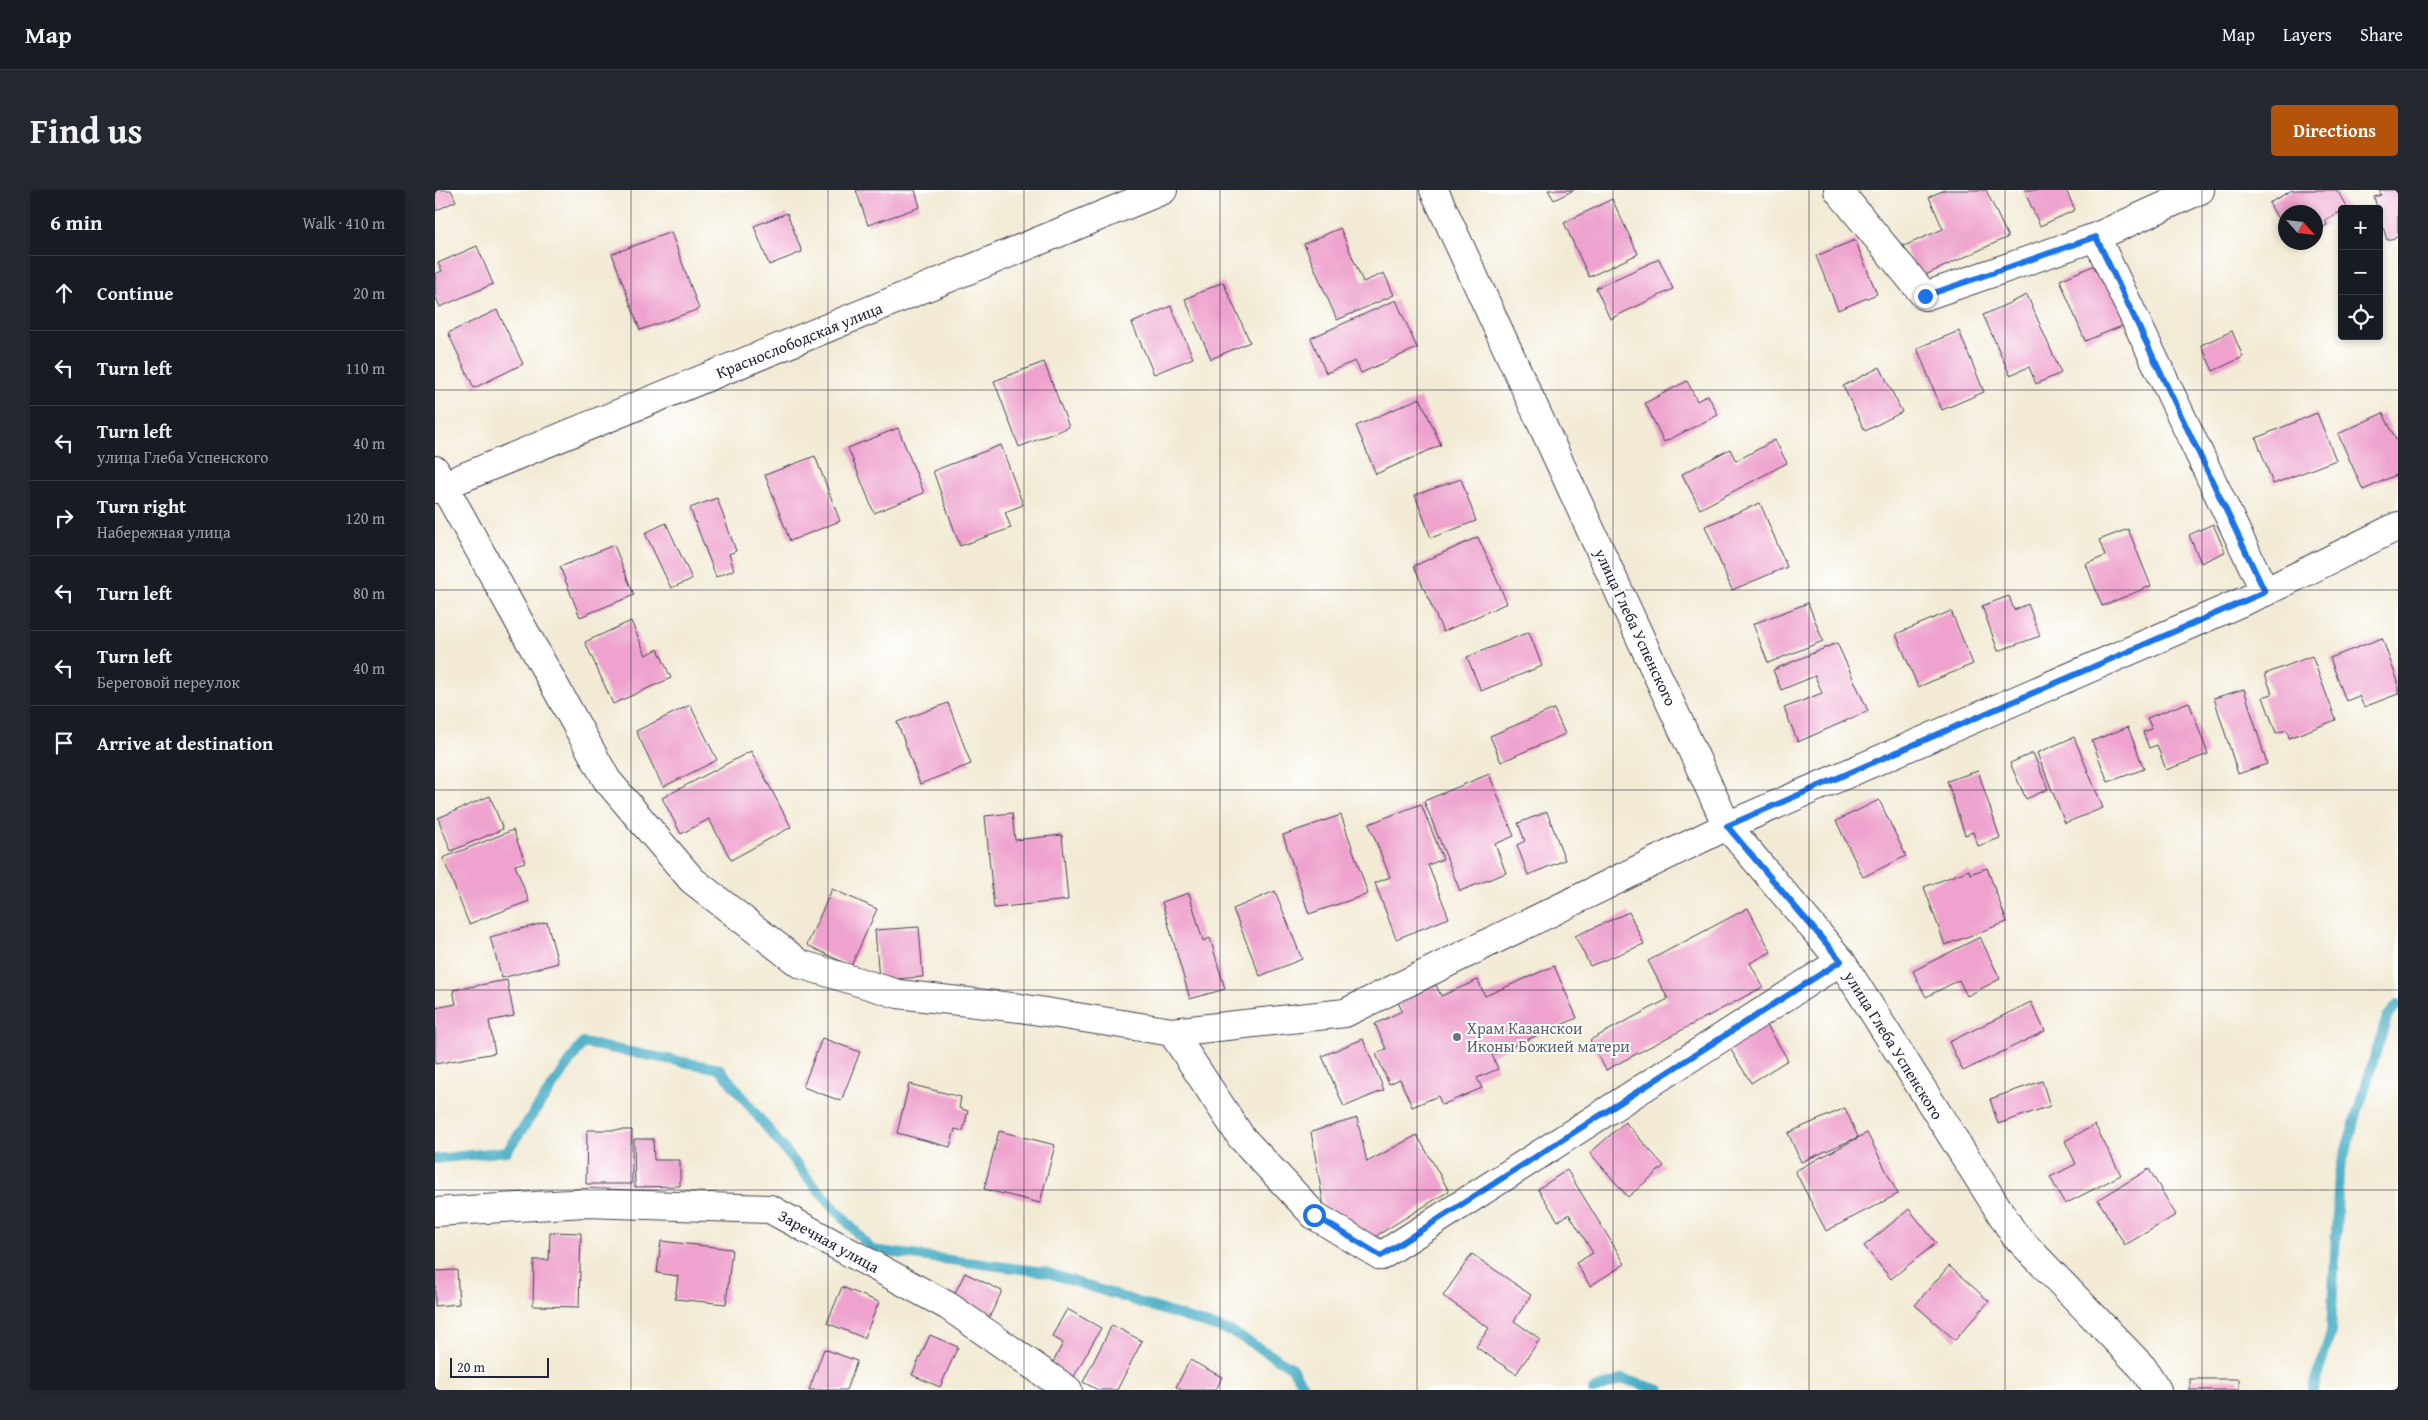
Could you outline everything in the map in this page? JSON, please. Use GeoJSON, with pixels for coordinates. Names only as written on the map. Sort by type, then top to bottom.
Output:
{"type":"FeatureCollection","features":[{"type":"Feature","properties":{"kind":"street","name":"Краснослободская улица"},"geometry":{"type":"LineString","coordinates":[[437,482],[1163,190]]}},
{"type":"Feature","properties":{"kind":"street","name":"улица Глеба Успенского"},"geometry":{"type":"LineString","coordinates":[[1435,190],[1727,826],[1841,961],[2014,1234],[2143,1368],[2157,1390]]}},
{"type":"Feature","properties":{"kind":"street"},"geometry":{"type":"LineString","coordinates":[[1838,190],[1925,296],[2096,237],[2200,190]]}},
{"type":"Feature","properties":{"kind":"street"},"geometry":{"type":"LineString","coordinates":[[2096,237],[2265,592]]}},
{"type":"Feature","properties":{"kind":"street"},"geometry":{"type":"LineString","coordinates":[[437,482],[607,780],[692,880],[800,964],[898,994],[1020,1008],[1172,1032],[1345,1012],[1727,826],[2265,592],[2398,526]]}},
{"type":"Feature","properties":{"kind":"street"},"geometry":{"type":"LineString","coordinates":[[1172,1032],[1241,1137],[1314,1215],[1381,1256],[1841,961]]}},
{"type":"Feature","properties":{"kind":"street","name":"Заречная улица"},"geometry":{"type":"LineString","coordinates":[[435,1212],[585,1203],[770,1209],[948,1306],[1068,1390]]}},
{"type":"Feature","properties":{"kind":"building"},"geometry":{"type":"Polygon","coordinates":[[[435,190],[451,190],[456,201],[435,211],[435,190]]]}},
{"type":"Feature","properties":{"kind":"building"},"geometry":{"type":"Polygon","coordinates":[[[856,190],[915,190],[920,207],[868,225],[856,190]]]}},
{"type":"Feature","properties":{"kind":"building"},"geometry":{"type":"Polygon","coordinates":[[[1548,190],[1574,190],[1554,200],[1548,190]]]}},
{"type":"Feature","properties":{"kind":"building"},"geometry":{"type":"Polygon","coordinates":[[[1944,190],[1986,190],[2008,237],[1919,278],[1904,246],[1943,229],[1929,197],[1944,190]]]}},
{"type":"Feature","properties":{"kind":"building"},"geometry":{"type":"Polygon","coordinates":[[[2024,190],[2066,190],[2075,210],[2040,226],[2024,190]]]}},
{"type":"Feature","properties":{"kind":"building"},"geometry":{"type":"Polygon","coordinates":[[[2292,190],[2337,190],[2345,205],[2338,205],[2338,213],[2325,220],[2327,225],[2323,227],[2323,205],[2278,205],[2278,219],[2269,203],[2292,190]]]}},
{"type":"Feature","properties":{"kind":"building"},"geometry":{"type":"Polygon","coordinates":[[[2379,190],[2398,190],[2398,237],[2387,240],[2383,227],[2383,205],[2376,205],[2374,197],[2381,195],[2379,190]]]}},
{"type":"Feature","properties":{"kind":"building"},"geometry":{"type":"Polygon","coordinates":[[[1612,199],[1638,254],[1589,277],[1564,223],[1612,199]]]}},
{"type":"Feature","properties":{"kind":"building"},"geometry":{"type":"Polygon","coordinates":[[[787,213],[802,252],[769,265],[754,226],[787,213]]]}},
{"type":"Feature","properties":{"kind":"building"},"geometry":{"type":"Polygon","coordinates":[[[1340,228],[1363,282],[1384,273],[1394,295],[1337,320],[1304,244],[1340,228]]]}},
{"type":"Feature","properties":{"kind":"building"},"geometry":{"type":"Polygon","coordinates":[[[671,232],[699,309],[640,330],[612,254],[671,232]]]}},
{"type":"Feature","properties":{"kind":"building"},"geometry":{"type":"Polygon","coordinates":[[[1855,240],[1877,294],[1838,310],[1816,256],[1855,240]]]}},
{"type":"Feature","properties":{"kind":"building"},"geometry":{"type":"Polygon","coordinates":[[[477,246],[493,284],[440,307],[435,295],[435,274],[442,271],[438,263],[477,246]]]}},
{"type":"Feature","properties":{"kind":"building"},"geometry":{"type":"Polygon","coordinates":[[[1659,259],[1673,289],[1610,319],[1596,288],[1659,259]]]}},
{"type":"Feature","properties":{"kind":"building"},"geometry":{"type":"Polygon","coordinates":[[[2102,262],[2127,324],[2085,341],[2060,280],[2102,262]]]}},
{"type":"Feature","properties":{"kind":"building"},"geometry":{"type":"Polygon","coordinates":[[[1223,282],[1250,342],[1211,359],[1185,299],[1223,282]]]}},
{"type":"Feature","properties":{"kind":"building"},"geometry":{"type":"Polygon","coordinates":[[[2027,295],[2061,373],[2036,384],[2029,367],[2010,375],[1983,315],[2027,295]]]}},
{"type":"Feature","properties":{"kind":"building"},"geometry":{"type":"Polygon","coordinates":[[[1396,300],[1417,348],[1361,373],[1355,361],[1326,373],[1311,338],[1396,300]]]}},
{"type":"Feature","properties":{"kind":"building"},"geometry":{"type":"Polygon","coordinates":[[[1171,306],[1193,358],[1154,374],[1132,323],[1171,306]]]}},
{"type":"Feature","properties":{"kind":"building"},"geometry":{"type":"Polygon","coordinates":[[[497,310],[523,364],[474,388],[448,333],[497,310]]]}},
{"type":"Feature","properties":{"kind":"building"},"geometry":{"type":"Polygon","coordinates":[[[1959,331],[1984,392],[1942,410],[1917,348],[1959,331]]]}},
{"type":"Feature","properties":{"kind":"building"},"geometry":{"type":"Polygon","coordinates":[[[2232,331],[2243,357],[2213,371],[2201,345],[2232,331]]]}},
{"type":"Feature","properties":{"kind":"building"},"geometry":{"type":"Polygon","coordinates":[[[1044,362],[1069,427],[1019,447],[994,381],[1044,362]]]}},
{"type":"Feature","properties":{"kind":"building"},"geometry":{"type":"Polygon","coordinates":[[[1880,367],[1902,412],[1865,431],[1843,386],[1880,367]]]}},
{"type":"Feature","properties":{"kind":"building"},"geometry":{"type":"Polygon","coordinates":[[[1687,381],[1697,401],[1708,395],[1718,415],[1664,442],[1645,403],[1687,381]]]}},
{"type":"Feature","properties":{"kind":"building"},"geometry":{"type":"Polygon","coordinates":[[[1420,398],[1441,445],[1376,474],[1356,426],[1420,398]]]}},
{"type":"Feature","properties":{"kind":"building"},"geometry":{"type":"Polygon","coordinates":[[[2317,413],[2336,460],[2273,484],[2256,438],[2317,413]]]}},
{"type":"Feature","properties":{"kind":"building"},"geometry":{"type":"Polygon","coordinates":[[[2383,413],[2398,444],[2398,474],[2363,490],[2338,434],[2383,413]]]}},
{"type":"Feature","properties":{"kind":"building"},"geometry":{"type":"Polygon","coordinates":[[[898,428],[924,493],[874,513],[848,448],[898,428]]]}},
{"type":"Feature","properties":{"kind":"building"},"geometry":{"type":"Polygon","coordinates":[[[1775,440],[1787,463],[1700,509],[1682,474],[1730,449],[1736,461],[1775,440]]]}},
{"type":"Feature","properties":{"kind":"building"},"geometry":{"type":"Polygon","coordinates":[[[1001,445],[1023,505],[1005,512],[1011,528],[960,546],[933,471],[1001,445]]]}},
{"type":"Feature","properties":{"kind":"building"},"geometry":{"type":"Polygon","coordinates":[[[815,456],[840,521],[790,541],[765,475],[815,456]]]}},
{"type":"Feature","properties":{"kind":"building"},"geometry":{"type":"Polygon","coordinates":[[[1461,479],[1476,521],[1431,538],[1415,495],[1461,479]]]}},
{"type":"Feature","properties":{"kind":"building"},"geometry":{"type":"Polygon","coordinates":[[[717,498],[736,551],[729,554],[734,570],[716,577],[690,508],[717,498]]]}},
{"type":"Feature","properties":{"kind":"building"},"geometry":{"type":"Polygon","coordinates":[[[1760,503],[1787,567],[1732,590],[1705,526],[1760,503]]]}},
{"type":"Feature","properties":{"kind":"building"},"geometry":{"type":"Polygon","coordinates":[[[666,523],[692,579],[671,588],[645,533],[666,523]]]}},
{"type":"Feature","properties":{"kind":"building"},"geometry":{"type":"Polygon","coordinates":[[[2213,524],[2225,552],[2201,563],[2189,535],[2213,524]]]}},
{"type":"Feature","properties":{"kind":"building"},"geometry":{"type":"Polygon","coordinates":[[[2128,529],[2151,586],[2102,606],[2086,564],[2105,556],[2099,540],[2128,529]]]}},
{"type":"Feature","properties":{"kind":"building"},"geometry":{"type":"Polygon","coordinates":[[[1478,537],[1507,603],[1443,632],[1414,566],[1478,537]]]}},
{"type":"Feature","properties":{"kind":"building"},"geometry":{"type":"Polygon","coordinates":[[[614,545],[634,595],[580,617],[560,567],[614,545]]]}},
{"type":"Feature","properties":{"kind":"building"},"geometry":{"type":"Polygon","coordinates":[[[2009,596],[2014,610],[2028,604],[2040,636],[1998,651],[1982,606],[2009,596]]]}},
{"type":"Feature","properties":{"kind":"building"},"geometry":{"type":"Polygon","coordinates":[[[1808,603],[1823,641],[1768,663],[1753,624],[1808,603]]]}},
{"type":"Feature","properties":{"kind":"building"},"geometry":{"type":"Polygon","coordinates":[[[1951,611],[1973,664],[1918,687],[1896,634],[1951,611]]]}},
{"type":"Feature","properties":{"kind":"building"},"geometry":{"type":"Polygon","coordinates":[[[631,621],[646,655],[658,649],[671,678],[613,704],[585,642],[631,621]]]}},
{"type":"Feature","properties":{"kind":"building"},"geometry":{"type":"Polygon","coordinates":[[[1529,632],[1542,666],[1481,691],[1467,657],[1529,632]]]}},
{"type":"Feature","properties":{"kind":"building"},"geometry":{"type":"Polygon","coordinates":[[[2382,638],[2398,682],[2398,694],[2364,707],[2359,696],[2346,701],[2330,658],[2382,638]]]}},
{"type":"Feature","properties":{"kind":"building"},"geometry":{"type":"Polygon","coordinates":[[[1837,643],[1868,711],[1798,742],[1784,708],[1822,693],[1815,676],[1781,690],[1773,670],[1837,643]]]}},
{"type":"Feature","properties":{"kind":"building"},"geometry":{"type":"Polygon","coordinates":[[[2312,656],[2336,720],[2289,738],[2287,730],[2276,733],[2263,697],[2272,694],[2265,674],[2312,656]]]}},
{"type":"Feature","properties":{"kind":"building"},"geometry":{"type":"Polygon","coordinates":[[[2244,689],[2267,764],[2238,774],[2214,698],[2244,689]]]}},
{"type":"Feature","properties":{"kind":"building"},"geometry":{"type":"Polygon","coordinates":[[[2189,702],[2208,754],[2166,770],[2157,745],[2149,748],[2143,732],[2152,729],[2147,718],[2189,702]]]}},
{"type":"Feature","properties":{"kind":"building"},"geometry":{"type":"Polygon","coordinates":[[[948,703],[971,764],[920,784],[897,722],[948,703]]]}},
{"type":"Feature","properties":{"kind":"building"},"geometry":{"type":"Polygon","coordinates":[[[690,705],[717,760],[663,787],[636,731],[690,705]]]}},
{"type":"Feature","properties":{"kind":"building"},"geometry":{"type":"Polygon","coordinates":[[[1554,709],[1565,734],[1501,762],[1490,736],[1554,709]]]}},
{"type":"Feature","properties":{"kind":"building"},"geometry":{"type":"Polygon","coordinates":[[[2128,727],[2144,769],[2108,782],[2092,741],[2128,727]]]}},
{"type":"Feature","properties":{"kind":"building"},"geometry":{"type":"Polygon","coordinates":[[[2074,737],[2103,808],[2065,823],[2037,753],[2074,737]]]}},
{"type":"Feature","properties":{"kind":"building"},"geometry":{"type":"Polygon","coordinates":[[[751,751],[791,827],[731,860],[709,819],[681,834],[662,798],[751,751]]]}},
{"type":"Feature","properties":{"kind":"building"},"geometry":{"type":"Polygon","coordinates":[[[2033,753],[2048,789],[2026,799],[2010,763],[2033,753]]]}},
{"type":"Feature","properties":{"kind":"building"},"geometry":{"type":"Polygon","coordinates":[[[1978,771],[2000,838],[1978,846],[1973,832],[1965,835],[1947,781],[1978,771]]]}},
{"type":"Feature","properties":{"kind":"building"},"geometry":{"type":"Polygon","coordinates":[[[1489,774],[1514,836],[1495,844],[1506,873],[1460,891],[1424,801],[1489,774]]]}},
{"type":"Feature","properties":{"kind":"building"},"geometry":{"type":"Polygon","coordinates":[[[490,796],[503,829],[451,851],[438,818],[490,796]]]}},
{"type":"Feature","properties":{"kind":"building"},"geometry":{"type":"Polygon","coordinates":[[[1879,800],[1906,856],[1863,877],[1836,821],[1879,800]]]}},
{"type":"Feature","properties":{"kind":"building"},"geometry":{"type":"Polygon","coordinates":[[[1421,804],[1443,859],[1428,865],[1449,918],[1396,939],[1375,883],[1390,877],[1369,824],[1421,804]]]}},
{"type":"Feature","properties":{"kind":"building"},"geometry":{"type":"Polygon","coordinates":[[[1547,812],[1565,860],[1528,875],[1517,845],[1525,841],[1518,823],[1547,812]]]}},
{"type":"Feature","properties":{"kind":"building"},"geometry":{"type":"Polygon","coordinates":[[[1012,813],[1015,840],[1062,835],[1068,900],[994,908],[985,816],[1012,813]]]}},
{"type":"Feature","properties":{"kind":"building"},"geometry":{"type":"Polygon","coordinates":[[[1341,815],[1368,894],[1309,914],[1283,835],[1341,815]]]}},
{"type":"Feature","properties":{"kind":"building"},"geometry":{"type":"Polygon","coordinates":[[[513,830],[525,862],[515,865],[529,901],[469,924],[443,858],[513,830]]]}},
{"type":"Feature","properties":{"kind":"building"},"geometry":{"type":"Polygon","coordinates":[[[1987,868],[2007,922],[1945,945],[1924,887],[1969,870],[1970,874],[1987,868]]]}},
{"type":"Feature","properties":{"kind":"building"},"geometry":{"type":"Polygon","coordinates":[[[832,889],[877,909],[851,966],[807,945],[832,889]]]}},
{"type":"Feature","properties":{"kind":"building"},"geometry":{"type":"Polygon","coordinates":[[[1275,891],[1302,959],[1260,976],[1233,909],[1275,891]]]}},
{"type":"Feature","properties":{"kind":"building"},"geometry":{"type":"Polygon","coordinates":[[[1189,893],[1203,941],[1210,938],[1225,989],[1190,999],[1162,902],[1189,893]]]}},
{"type":"Feature","properties":{"kind":"building"},"geometry":{"type":"Polygon","coordinates":[[[1748,908],[1771,952],[1750,963],[1763,987],[1606,1070],[1590,1040],[1668,999],[1648,961],[1748,908]]]}},
{"type":"Feature","properties":{"kind":"building"},"geometry":{"type":"Polygon","coordinates":[[[1629,912],[1644,944],[1590,966],[1575,936],[1629,912]]]}},
{"type":"Feature","properties":{"kind":"building"},"geometry":{"type":"Polygon","coordinates":[[[547,922],[558,963],[502,978],[490,937],[547,922]]]}},
{"type":"Feature","properties":{"kind":"building"},"geometry":{"type":"Polygon","coordinates":[[[919,927],[923,977],[879,980],[875,930],[919,927]]]}},
{"type":"Feature","properties":{"kind":"building"},"geometry":{"type":"Polygon","coordinates":[[[1980,937],[2000,979],[1967,996],[1959,980],[1926,997],[1913,971],[1980,937]]]}},
{"type":"Feature","properties":{"kind":"building","name":"Храм Казанскои Иконы Божией матери"},"geometry":{"type":"Polygon","coordinates":[[[1554,966],[1577,1018],[1492,1055],[1498,1069],[1477,1078],[1482,1088],[1442,1105],[1438,1096],[1412,1107],[1400,1079],[1389,1084],[1376,1054],[1386,1049],[1375,1024],[1402,1011],[1398,1002],[1436,985],[1441,996],[1478,980],[1485,996],[1554,966]]]}},
{"type":"Feature","properties":{"kind":"building"},"geometry":{"type":"Polygon","coordinates":[[[507,980],[514,1016],[489,1021],[495,1053],[435,1064],[435,1008],[456,1004],[453,990],[507,980]]]}},
{"type":"Feature","properties":{"kind":"building"},"geometry":{"type":"Polygon","coordinates":[[[2031,1002],[2045,1031],[1963,1071],[1949,1042],[2031,1002]]]}},
{"type":"Feature","properties":{"kind":"building"},"geometry":{"type":"Polygon","coordinates":[[[1765,1022],[1788,1060],[1751,1083],[1728,1045],[1765,1022]]]}},
{"type":"Feature","properties":{"kind":"building"},"geometry":{"type":"Polygon","coordinates":[[[822,1038],[860,1052],[841,1101],[803,1087],[822,1038]]]}},
{"type":"Feature","properties":{"kind":"building"},"geometry":{"type":"Polygon","coordinates":[[[1363,1039],[1384,1090],[1344,1107],[1322,1056],[1363,1039]]]}},
{"type":"Feature","properties":{"kind":"building"},"geometry":{"type":"Polygon","coordinates":[[[2042,1081],[2050,1106],[1998,1124],[1990,1099],[2042,1081]]]}},
{"type":"Feature","properties":{"kind":"building"},"geometry":{"type":"Polygon","coordinates":[[[909,1084],[961,1097],[959,1108],[968,1111],[963,1131],[955,1129],[950,1147],[897,1133],[909,1084]]]}},
{"type":"Feature","properties":{"kind":"building"},"geometry":{"type":"Polygon","coordinates":[[[1845,1108],[1858,1137],[1801,1162],[1788,1133],[1845,1108]]]}},
{"type":"Feature","properties":{"kind":"building"},"geometry":{"type":"Polygon","coordinates":[[[1357,1118],[1367,1162],[1417,1135],[1449,1191],[1371,1239],[1324,1207],[1311,1132],[1357,1118]]]}},
{"type":"Feature","properties":{"kind":"building"},"geometry":{"type":"Polygon","coordinates":[[[1625,1122],[1664,1166],[1628,1197],[1590,1153],[1625,1122]]]}},
{"type":"Feature","properties":{"kind":"building"},"geometry":{"type":"Polygon","coordinates":[[[2095,1125],[2121,1175],[2065,1204],[2050,1177],[2076,1164],[2065,1141],[2095,1125]]]}},
{"type":"Feature","properties":{"kind":"building"},"geometry":{"type":"Polygon","coordinates":[[[587,1130],[632,1130],[632,1184],[586,1184],[587,1130]]]}},
{"type":"Feature","properties":{"kind":"building"},"geometry":{"type":"Polygon","coordinates":[[[999,1131],[1055,1145],[1040,1203],[984,1189],[999,1131]]]}},
{"type":"Feature","properties":{"kind":"building"},"geometry":{"type":"Polygon","coordinates":[[[1867,1133],[1898,1194],[1826,1231],[1795,1171],[1867,1133]]]}},
{"type":"Feature","properties":{"kind":"building"},"geometry":{"type":"Polygon","coordinates":[[[634,1139],[653,1139],[654,1160],[680,1160],[680,1186],[635,1187],[634,1139]]]}},
{"type":"Feature","properties":{"kind":"building"},"geometry":{"type":"Polygon","coordinates":[[[2149,1169],[2176,1215],[2125,1245],[2098,1200],[2149,1169]]]}},
{"type":"Feature","properties":{"kind":"building"},"geometry":{"type":"Polygon","coordinates":[[[1567,1170],[1625,1264],[1590,1286],[1576,1263],[1593,1253],[1569,1214],[1558,1221],[1538,1189],[1567,1170]]]}},
{"type":"Feature","properties":{"kind":"building"},"geometry":{"type":"Polygon","coordinates":[[[1909,1209],[1936,1243],[1891,1279],[1864,1246],[1909,1209]]]}},
{"type":"Feature","properties":{"kind":"building"},"geometry":{"type":"Polygon","coordinates":[[[550,1232],[581,1233],[579,1307],[533,1306],[534,1260],[549,1260],[550,1232]]]}},
{"type":"Feature","properties":{"kind":"building"},"geometry":{"type":"Polygon","coordinates":[[[661,1241],[732,1249],[726,1304],[675,1299],[678,1276],[657,1273],[661,1241]]]}},
{"type":"Feature","properties":{"kind":"building"},"geometry":{"type":"Polygon","coordinates":[[[1472,1254],[1531,1295],[1514,1321],[1540,1339],[1516,1374],[1476,1347],[1489,1328],[1443,1296],[1472,1254]]]}},
{"type":"Feature","properties":{"kind":"building"},"geometry":{"type":"Polygon","coordinates":[[[1949,1266],[1989,1301],[1955,1340],[1915,1305],[1949,1266]]]}},
{"type":"Feature","properties":{"kind":"building"},"geometry":{"type":"Polygon","coordinates":[[[457,1270],[459,1304],[435,1306],[435,1271],[457,1270]]]}},
{"type":"Feature","properties":{"kind":"building"},"geometry":{"type":"Polygon","coordinates":[[[965,1273],[1002,1291],[987,1322],[950,1303],[965,1273]]]}},
{"type":"Feature","properties":{"kind":"building"},"geometry":{"type":"Polygon","coordinates":[[[842,1287],[879,1302],[864,1338],[827,1323],[842,1287]]]}},
{"type":"Feature","properties":{"kind":"building"},"geometry":{"type":"Polygon","coordinates":[[[1067,1309],[1101,1328],[1072,1380],[1050,1368],[1063,1343],[1052,1336],[1067,1309]]]}},
{"type":"Feature","properties":{"kind":"building"},"geometry":{"type":"Polygon","coordinates":[[[1112,1325],[1142,1341],[1117,1390],[1098,1390],[1083,1382],[1112,1325]]]}},
{"type":"Feature","properties":{"kind":"building"},"geometry":{"type":"Polygon","coordinates":[[[930,1335],[958,1347],[940,1387],[912,1375],[930,1335]]]}},
{"type":"Feature","properties":{"kind":"building"},"geometry":{"type":"Polygon","coordinates":[[[824,1349],[857,1361],[846,1390],[809,1390],[824,1349]]]}},
{"type":"Feature","properties":{"kind":"building"},"geometry":{"type":"Polygon","coordinates":[[[1190,1360],[1222,1377],[1216,1390],[1182,1390],[1176,1387],[1190,1360]]]}},
{"type":"Feature","properties":{"kind":"building"},"geometry":{"type":"Polygon","coordinates":[[[2190,1379],[2239,1379],[2239,1390],[2190,1390],[2190,1379]]]}},
{"type":"Feature","properties":{"kind":"waterway"},"geometry":{"type":"LineString","coordinates":[[2313,1390],[2331,1332],[2339,1172],[2387,1017],[2398,1004]]}},
{"type":"Feature","properties":{"kind":"waterway"},"geometry":{"type":"LineString","coordinates":[[435,1159],[507,1151],[583,1043],[720,1069],[805,1175],[872,1250],[1045,1272],[1234,1333],[1291,1367],[1306,1390]]}},
{"type":"Feature","properties":{"kind":"waterway"},"geometry":{"type":"LineString","coordinates":[[1593,1390],[1623,1379],[1660,1390]]}},
{"type":"Feature","properties":{"kind":"place","name":"Храм Казанскои Иконы Божией матери"},"geometry":{"type":"Point","coordinates":[1457,1037]}},
{"type":"Feature","properties":{"kind":"route"},"geometry":{"type":"LineString","coordinates":[[1314,1215],[1381,1256],[1841,961],[1727,826],[2265,592],[2096,237],[1925,296]]}}]}
